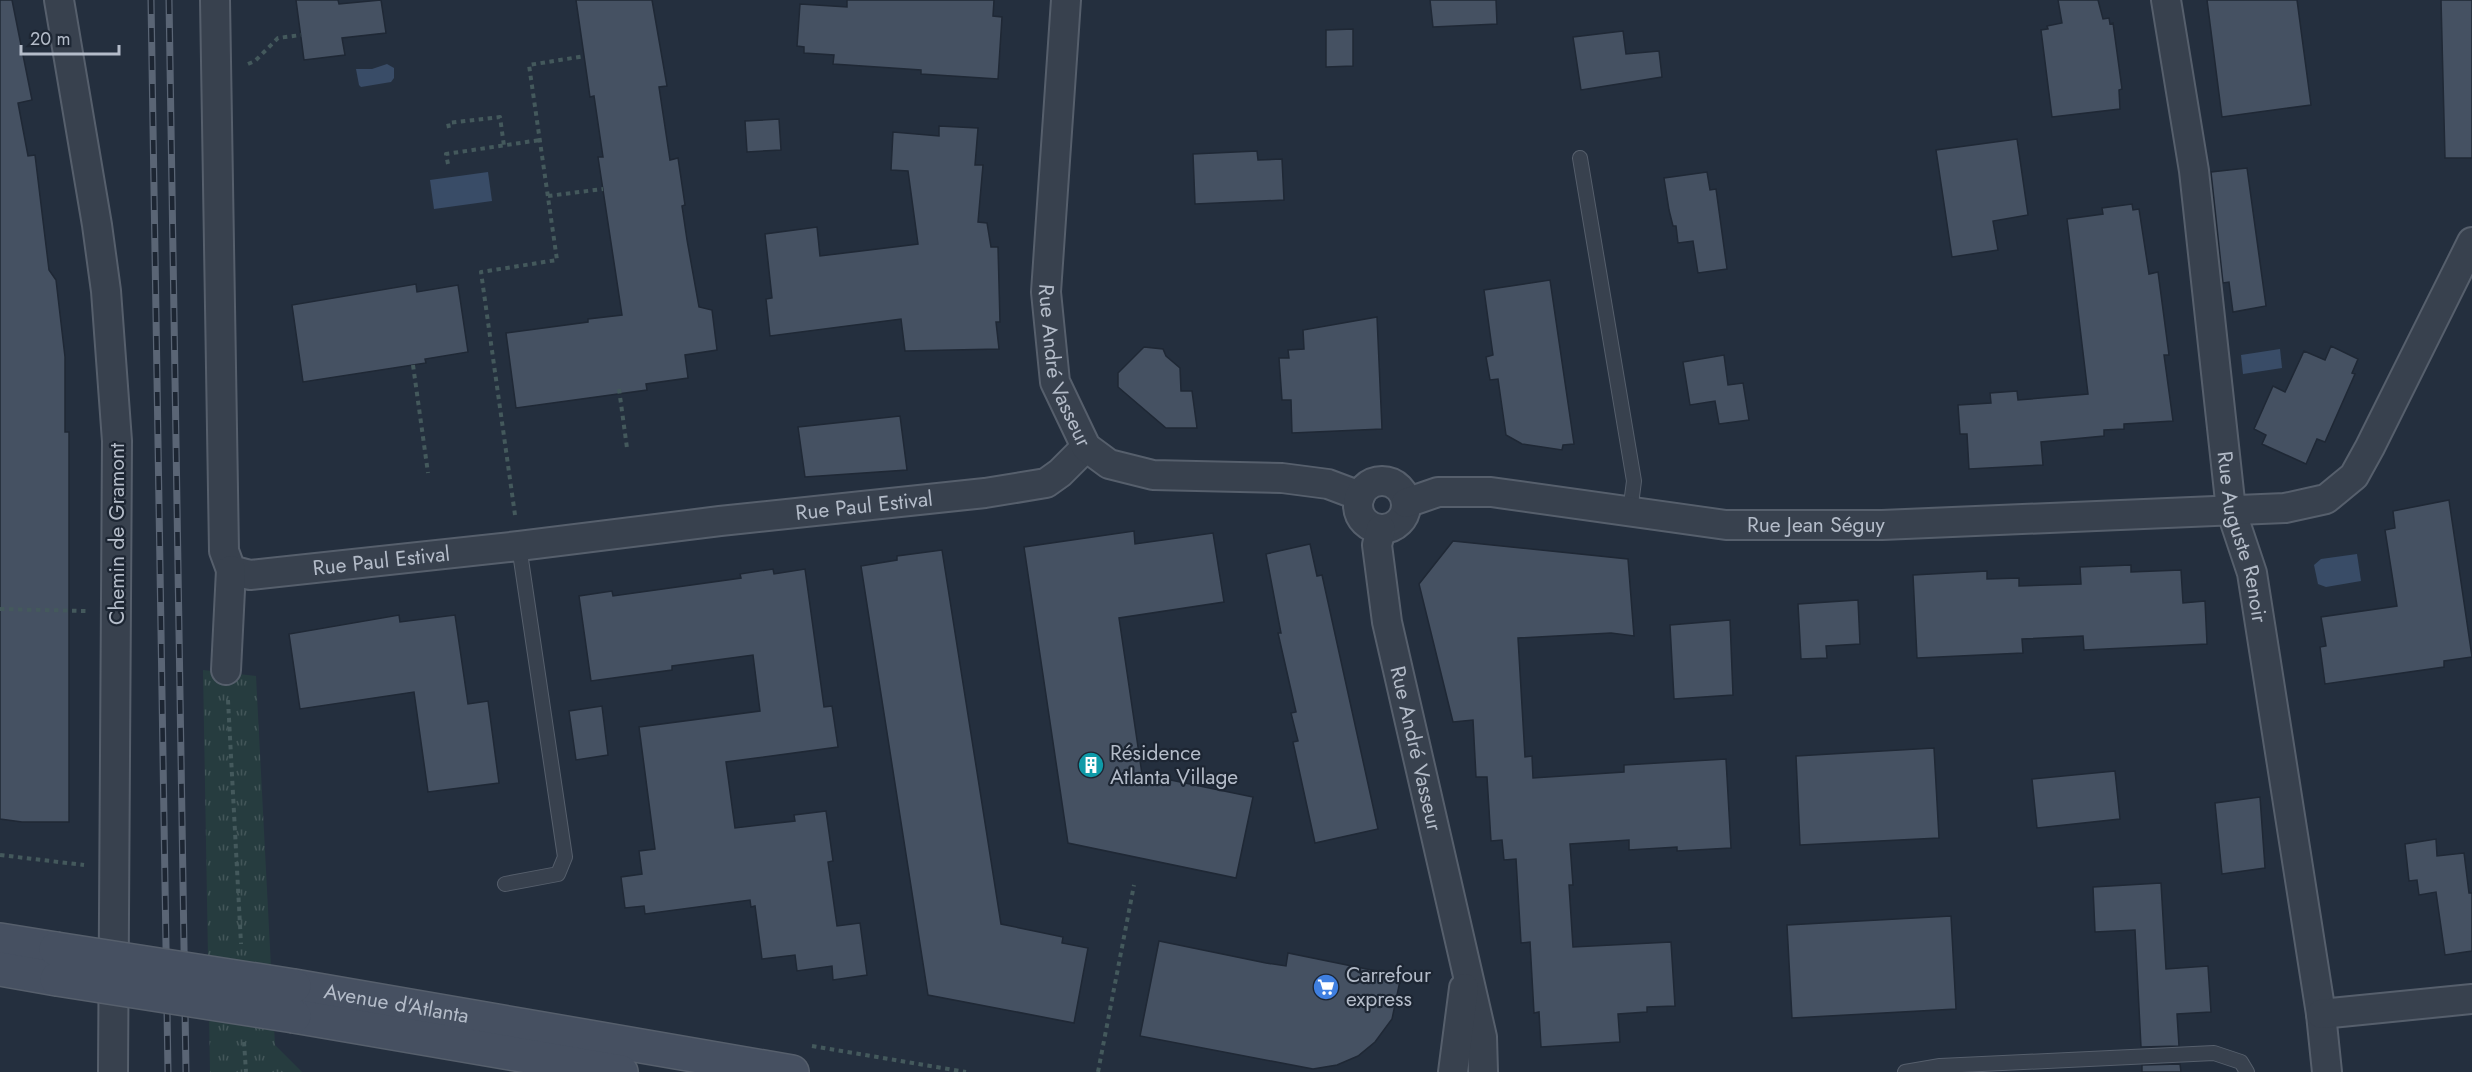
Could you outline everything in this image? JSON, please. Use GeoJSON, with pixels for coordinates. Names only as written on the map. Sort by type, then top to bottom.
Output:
{"type":"FeatureCollection","features":[{"type":"Feature","properties":{"kind":"main road","name":"Avenue d'Atlanta"},"geometry":{"type":"LineString","coordinates":[[0,940],[56,964]]}},
{"type":"Feature","properties":{"kind":"main road","name":"Avenue d'Atlanta"},"geometry":{"type":"LineString","coordinates":[[0,969],[56,964],[294,1001],[792,1072]]}},
{"type":"Feature","properties":{"kind":"main road","name":"Avenue d'Atlanta"},"geometry":{"type":"LineString","coordinates":[[294,1001],[621,1072]]}},
{"type":"Feature","properties":{"kind":"street","name":"Chemin de Gramont"},"geometry":{"type":"LineString","coordinates":[[59,0],[88,161],[106,291],[117,441],[113,1072]]}},
{"type":"Feature","properties":{"kind":"street"},"geometry":{"type":"LineString","coordinates":[[215,0],[224,551],[231,570],[226,670]]}},
{"type":"Feature","properties":{"kind":"street","name":"Rue André Vasseur"},"geometry":{"type":"LineString","coordinates":[[1066,0],[1046,292],[1055,382],[1086,447],[1108,464],[1153,476],[1282,478],[1328,484],[1360,496]]}},
{"type":"Feature","properties":{"kind":"street","name":"Rue Auguste Renoir"},"geometry":{"type":"LineString","coordinates":[[2166,0],[2194,171],[2231,510],[2252,573],[2321,1014],[2327,1072]]}},
{"type":"Feature","properties":{"kind":"street","name":"Rue Jean Séguy"},"geometry":{"type":"LineString","coordinates":[[1406,503],[1438,492],[1491,492],[1726,525],[1882,525],[2285,508],[2326,499],[2354,476],[2472,242]]}},
{"type":"Feature","properties":{"kind":"street","name":"Rue Paul Estival"},"geometry":{"type":"LineString","coordinates":[[231,570],[250,575],[985,493],[1046,483],[1060,473],[1086,447]]}},
{"type":"Feature","properties":{"kind":"street"},"geometry":{"type":"LineString","coordinates":[[1386,482],[1400,489],[1406,503],[1402,519],[1389,528],[1374,528],[1362,518],[1359,511],[1360,496],[1370,484],[1386,482]]}},
{"type":"Feature","properties":{"kind":"street","name":"Rue André Vasseur"},"geometry":{"type":"LineString","coordinates":[[1381,529],[1377,545],[1387,622],[1482,1037],[1483,1072]]}},
{"type":"Feature","properties":{"kind":"street","name":"Rue André Vasseur"},"geometry":{"type":"LineString","coordinates":[[1453,1072],[1466,964]]}},
{"type":"Feature","properties":{"kind":"street"},"geometry":{"type":"LineString","coordinates":[[2321,1014],[2472,999]]}},
{"type":"Feature","properties":{"kind":"lane"},"geometry":{"type":"LineString","coordinates":[[1580,158],[1634,482],[1630,513]]}},
{"type":"Feature","properties":{"kind":"lane"},"geometry":{"type":"LineString","coordinates":[[505,884],[558,874],[565,857],[519,546]]}},
{"type":"Feature","properties":{"kind":"lane"},"geometry":{"type":"LineString","coordinates":[[1905,1072],[1940,1066],[2214,1053],[2241,1062],[2247,1072]]}},
{"type":"Feature","properties":{"kind":"path"},"geometry":{"type":"LineString","coordinates":[[244,65],[255,61],[278,38],[300,35]]}},
{"type":"Feature","properties":{"kind":"path"},"geometry":{"type":"LineString","coordinates":[[514,510],[481,272],[556,260],[529,65],[585,56]]}},
{"type":"Feature","properties":{"kind":"path"},"geometry":{"type":"LineString","coordinates":[[449,128],[448,123],[500,117],[504,146]]}},
{"type":"Feature","properties":{"kind":"path"},"geometry":{"type":"LineString","coordinates":[[448,164],[446,154],[540,140]]}},
{"type":"Feature","properties":{"kind":"path"},"geometry":{"type":"LineString","coordinates":[[548,196],[603,189]]}},
{"type":"Feature","properties":{"kind":"path"},"geometry":{"type":"LineString","coordinates":[[413,365],[428,473]]}},
{"type":"Feature","properties":{"kind":"path"},"geometry":{"type":"LineString","coordinates":[[619,389],[627,448]]}},
{"type":"Feature","properties":{"kind":"path"},"geometry":{"type":"LineString","coordinates":[[0,609],[117,611]]}},
{"type":"Feature","properties":{"kind":"path"},"geometry":{"type":"LineString","coordinates":[[226,670],[241,945]]}},
{"type":"Feature","properties":{"kind":"path"},"geometry":{"type":"LineString","coordinates":[[0,855],[114,869]]}},
{"type":"Feature","properties":{"kind":"path"},"geometry":{"type":"LineString","coordinates":[[1098,1072],[1134,885]]}},
{"type":"Feature","properties":{"kind":"path"},"geometry":{"type":"LineString","coordinates":[[244,1040],[246,1072]]}},
{"type":"Feature","properties":{"kind":"green space"},"geometry":{"type":"Polygon","coordinates":[[[203,670],[256,676],[275,1045],[302,1072],[210,1072],[203,670]]]}},
{"type":"Feature","properties":{"kind":"water"},"geometry":{"type":"Polygon","coordinates":[[[387,64],[394,68],[394,78],[391,82],[361,87],[359,85],[356,69],[372,69],[387,64]]]}},
{"type":"Feature","properties":{"kind":"water"},"geometry":{"type":"Polygon","coordinates":[[[488,172],[492,201],[434,209],[430,180],[488,172]]]}},
{"type":"Feature","properties":{"kind":"water"},"geometry":{"type":"Polygon","coordinates":[[[2280,349],[2282,368],[2243,374],[2241,355],[2280,349]]]}},
{"type":"Feature","properties":{"kind":"water"},"geometry":{"type":"Polygon","coordinates":[[[2357,554],[2361,581],[2326,587],[2318,584],[2314,565],[2321,559],[2357,554]]]}},
{"type":"Feature","properties":{"kind":"building"},"geometry":{"type":"Polygon","coordinates":[[[0,0],[12,0],[32,100],[18,103],[28,156],[35,155],[49,270],[56,280],[65,357],[65,432],[69,432],[69,822],[22,822],[0,819],[0,0]]]}},
{"type":"Feature","properties":{"kind":"building"},"geometry":{"type":"Polygon","coordinates":[[[296,0],[338,0],[339,4],[381,0],[386,33],[342,38],[345,55],[304,60],[296,0]]]}},
{"type":"Feature","properties":{"kind":"building"},"geometry":{"type":"Polygon","coordinates":[[[576,0],[652,0],[667,86],[659,87],[670,160],[678,158],[685,205],[682,206],[699,307],[712,310],[717,350],[685,355],[688,378],[646,384],[647,390],[516,408],[506,333],[622,315],[598,157],[603,157],[594,96],[590,97],[576,0]]]}},
{"type":"Feature","properties":{"kind":"building"},"geometry":{"type":"Polygon","coordinates":[[[847,0],[994,0],[993,16],[1002,17],[998,79],[921,74],[921,70],[833,64],[834,55],[804,53],[804,47],[797,46],[800,4],[847,7],[847,0]]]}},
{"type":"Feature","properties":{"kind":"building"},"geometry":{"type":"Polygon","coordinates":[[[1430,0],[1496,0],[1497,24],[1433,27],[1430,0]]]}},
{"type":"Feature","properties":{"kind":"building"},"geometry":{"type":"Polygon","coordinates":[[[2058,0],[2098,0],[2103,19],[2109,18],[2110,24],[2113,23],[2122,89],[2119,90],[2120,109],[2052,117],[2041,30],[2048,29],[2047,26],[2062,23],[2058,0]]]}},
{"type":"Feature","properties":{"kind":"building"},"geometry":{"type":"Polygon","coordinates":[[[2207,0],[2297,0],[2311,105],[2222,117],[2207,0]]]}},
{"type":"Feature","properties":{"kind":"building"},"geometry":{"type":"Polygon","coordinates":[[[2441,0],[2472,0],[2472,158],[2445,158],[2441,0]]]}},
{"type":"Feature","properties":{"kind":"building"},"geometry":{"type":"Polygon","coordinates":[[[1353,29],[1353,66],[1326,67],[1326,30],[1353,29]]]}},
{"type":"Feature","properties":{"kind":"building"},"geometry":{"type":"Polygon","coordinates":[[[1623,31],[1626,54],[1659,51],[1662,77],[1581,90],[1573,37],[1623,31]]]}},
{"type":"Feature","properties":{"kind":"building"},"geometry":{"type":"Polygon","coordinates":[[[779,119],[781,150],[747,152],[745,121],[779,119]]]}},
{"type":"Feature","properties":{"kind":"building"},"geometry":{"type":"Polygon","coordinates":[[[939,126],[978,128],[975,165],[983,165],[978,222],[987,223],[991,247],[998,247],[1000,322],[996,322],[999,349],[905,351],[901,319],[770,336],[766,299],[772,298],[765,234],[817,227],[820,256],[918,244],[908,171],[891,170],[893,132],[939,136],[939,126]]]}},
{"type":"Feature","properties":{"kind":"building"},"geometry":{"type":"Polygon","coordinates":[[[2017,139],[2028,215],[1993,221],[1998,250],[1952,257],[1936,150],[2017,139]]]}},
{"type":"Feature","properties":{"kind":"building"},"geometry":{"type":"Polygon","coordinates":[[[1257,151],[1258,160],[1282,159],[1284,200],[1195,204],[1193,154],[1257,151]]]}},
{"type":"Feature","properties":{"kind":"building"},"geometry":{"type":"Polygon","coordinates":[[[2247,168],[2266,306],[2233,312],[2229,282],[2223,283],[2211,172],[2247,168]]]}},
{"type":"Feature","properties":{"kind":"building"},"geometry":{"type":"Polygon","coordinates":[[[1707,172],[1710,190],[1716,189],[1727,269],[1698,273],[1693,241],[1678,243],[1676,226],[1673,226],[1669,210],[1664,178],[1707,172]]]}},
{"type":"Feature","properties":{"kind":"building"},"geometry":{"type":"Polygon","coordinates":[[[2132,204],[2133,210],[2139,209],[2149,274],[2158,272],[2169,355],[2164,355],[2173,421],[2124,424],[2124,429],[2104,430],[2104,436],[2041,442],[2043,465],[1969,469],[1967,434],[1960,434],[1958,405],[1991,403],[1990,393],[2017,391],[2018,400],[2088,394],[2067,219],[2103,214],[2102,208],[2132,204]]]}},
{"type":"Feature","properties":{"kind":"building"},"geometry":{"type":"Polygon","coordinates":[[[1550,280],[1574,444],[1563,445],[1562,450],[1522,444],[1506,435],[1498,379],[1490,380],[1486,357],[1493,355],[1484,290],[1550,280]]]}},
{"type":"Feature","properties":{"kind":"building"},"geometry":{"type":"Polygon","coordinates":[[[416,284],[417,292],[458,285],[468,352],[425,359],[426,363],[303,382],[292,305],[416,284]]]}},
{"type":"Feature","properties":{"kind":"building"},"geometry":{"type":"Polygon","coordinates":[[[1377,317],[1382,429],[1292,433],[1291,400],[1282,400],[1279,358],[1289,358],[1288,350],[1304,349],[1303,330],[1377,317]]]}},
{"type":"Feature","properties":{"kind":"building"},"geometry":{"type":"Polygon","coordinates":[[[2331,346],[2358,359],[2352,373],[2355,374],[2325,442],[2317,439],[2306,464],[2262,444],[2266,435],[2254,429],[2273,386],[2285,392],[2304,351],[2325,360],[2331,346]]]}},
{"type":"Feature","properties":{"kind":"building"},"geometry":{"type":"Polygon","coordinates":[[[1144,347],[1163,349],[1166,356],[1180,368],[1181,391],[1192,391],[1197,428],[1166,428],[1118,387],[1118,373],[1144,347]]]}},
{"type":"Feature","properties":{"kind":"building"},"geometry":{"type":"Polygon","coordinates":[[[1724,355],[1728,385],[1743,383],[1749,420],[1719,424],[1715,401],[1690,405],[1683,362],[1724,355]]]}},
{"type":"Feature","properties":{"kind":"building"},"geometry":{"type":"Polygon","coordinates":[[[900,416],[907,470],[805,477],[798,427],[900,416]]]}},
{"type":"Feature","properties":{"kind":"building"},"geometry":{"type":"Polygon","coordinates":[[[2449,500],[2472,657],[2444,661],[2444,667],[2325,684],[2320,647],[2326,646],[2321,617],[2397,606],[2385,530],[2395,528],[2393,511],[2449,500]]]}},
{"type":"Feature","properties":{"kind":"building"},"geometry":{"type":"Polygon","coordinates":[[[1134,531],[1135,544],[1213,533],[1224,602],[1119,618],[1142,774],[1253,797],[1236,878],[1068,843],[1024,547],[1134,531]]]}},
{"type":"Feature","properties":{"kind":"building"},"geometry":{"type":"Polygon","coordinates":[[[1453,541],[1628,559],[1634,636],[1611,633],[1518,638],[1525,757],[1532,756],[1533,778],[1624,772],[1624,765],[1726,759],[1731,848],[1677,851],[1677,847],[1629,850],[1629,840],[1570,844],[1573,885],[1569,885],[1573,947],[1671,942],[1675,1006],[1647,1007],[1647,1012],[1618,1014],[1620,1042],[1541,1047],[1539,1012],[1534,1013],[1530,942],[1521,943],[1516,859],[1504,860],[1502,840],[1491,841],[1487,777],[1476,777],[1473,720],[1453,722],[1419,584],[1453,541]]]}},
{"type":"Feature","properties":{"kind":"building"},"geometry":{"type":"Polygon","coordinates":[[[1310,544],[1317,576],[1322,575],[1378,829],[1315,843],[1293,742],[1298,741],[1291,713],[1296,712],[1278,633],[1281,633],[1266,554],[1310,544]]]}},
{"type":"Feature","properties":{"kind":"building"},"geometry":{"type":"Polygon","coordinates":[[[942,550],[1001,924],[1063,937],[1062,943],[1088,948],[1074,1023],[928,995],[861,566],[897,560],[897,556],[942,550]]]}},
{"type":"Feature","properties":{"kind":"building"},"geometry":{"type":"Polygon","coordinates":[[[2131,565],[2131,572],[2181,570],[2183,603],[2205,601],[2207,644],[2084,650],[2083,636],[2022,639],[2023,653],[1917,658],[1913,575],[1987,571],[1987,579],[2019,578],[2019,586],[2081,584],[2080,567],[2131,565]]]}},
{"type":"Feature","properties":{"kind":"building"},"geometry":{"type":"Polygon","coordinates":[[[773,569],[774,574],[805,569],[824,707],[832,706],[838,747],[726,762],[735,828],[795,821],[794,815],[826,811],[833,861],[828,862],[837,926],[860,923],[867,975],[833,980],[832,966],[797,971],[795,955],[762,959],[755,906],[751,907],[750,900],[645,914],[644,906],[625,908],[621,877],[642,874],[639,851],[655,849],[639,727],[760,711],[753,655],[672,666],[672,670],[591,681],[579,596],[612,591],[613,596],[741,578],[740,574],[773,569]]]}},
{"type":"Feature","properties":{"kind":"building"},"geometry":{"type":"Polygon","coordinates":[[[1858,600],[1860,644],[1826,646],[1827,658],[1801,659],[1798,604],[1858,600]]]}},
{"type":"Feature","properties":{"kind":"building"},"geometry":{"type":"Polygon","coordinates":[[[399,615],[400,622],[455,615],[468,704],[488,701],[499,783],[428,792],[414,692],[300,709],[289,634],[399,615]]]}},
{"type":"Feature","properties":{"kind":"building"},"geometry":{"type":"Polygon","coordinates":[[[1730,620],[1733,695],[1674,699],[1670,625],[1730,620]]]}},
{"type":"Feature","properties":{"kind":"building"},"geometry":{"type":"Polygon","coordinates":[[[602,706],[608,755],[576,760],[569,711],[602,706]]]}},
{"type":"Feature","properties":{"kind":"building"},"geometry":{"type":"Polygon","coordinates":[[[1934,748],[1939,838],[1800,845],[1796,756],[1934,748]]]}},
{"type":"Feature","properties":{"kind":"building"},"geometry":{"type":"Polygon","coordinates":[[[2115,771],[2120,819],[2037,828],[2032,779],[2115,771]]]}},
{"type":"Feature","properties":{"kind":"building"},"geometry":{"type":"Polygon","coordinates":[[[2260,797],[2265,868],[2222,874],[2215,803],[2260,797]]]}},
{"type":"Feature","properties":{"kind":"building"},"geometry":{"type":"Polygon","coordinates":[[[2436,839],[2437,856],[2464,853],[2469,893],[2472,893],[2472,951],[2445,955],[2436,892],[2419,895],[2417,880],[2409,881],[2405,844],[2436,839]]]}},
{"type":"Feature","properties":{"kind":"building"},"geometry":{"type":"Polygon","coordinates":[[[2161,883],[2166,969],[2208,966],[2211,1012],[2177,1014],[2179,1046],[2141,1047],[2135,930],[2095,932],[2093,887],[2161,883]]]}},
{"type":"Feature","properties":{"kind":"building"},"geometry":{"type":"Polygon","coordinates":[[[1951,916],[1956,1009],[1792,1018],[1787,925],[1951,916]]]}},
{"type":"Feature","properties":{"kind":"building"},"geometry":{"type":"Polygon","coordinates":[[[1159,941],[1286,966],[1288,953],[1401,976],[1392,1019],[1375,1042],[1358,1056],[1337,1065],[1313,1069],[1140,1036],[1159,941]]]}},
{"type":"Feature","properties":{"kind":"building"},"geometry":{"type":"Polygon","coordinates":[[[2180,1064],[2181,1072],[2142,1072],[2142,1065],[2180,1064]]]}},
{"type":"Feature","properties":{"kind":"railway"},"geometry":{"type":"LineString","coordinates":[[151,0],[168,1072]]}},
{"type":"Feature","properties":{"kind":"railway"},"geometry":{"type":"LineString","coordinates":[[169,0],[186,1072]]}},
{"type":"Feature","properties":{"kind":"place","name":"Résidence Atlanta Village"},"geometry":{"type":"Point","coordinates":[1091,765]}},
{"type":"Feature","properties":{"kind":"place","name":"Carrefour express"},"geometry":{"type":"Point","coordinates":[1326,987]}}]}
